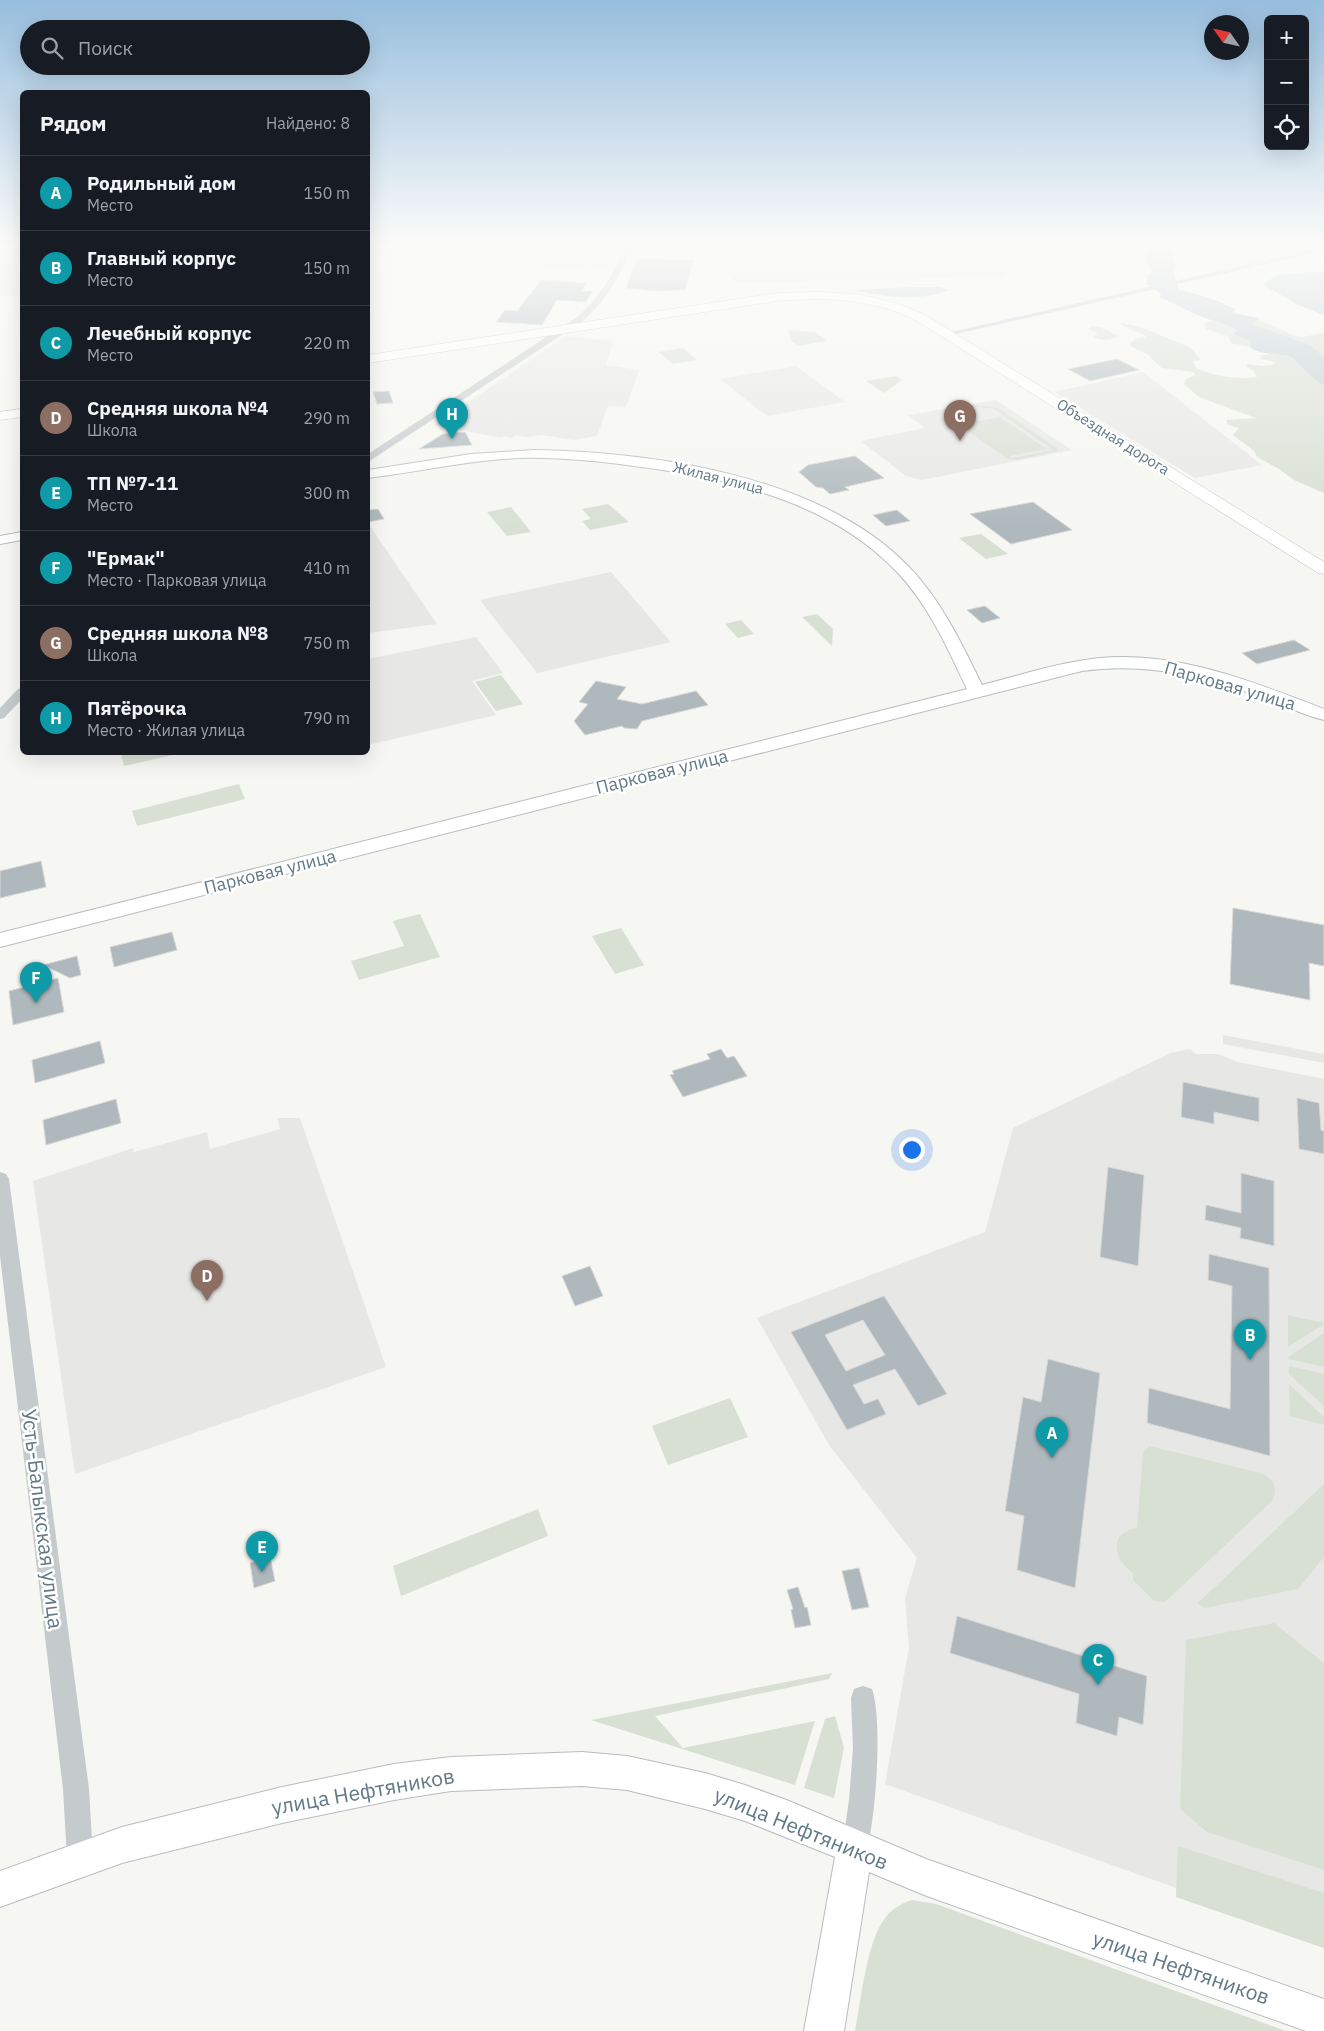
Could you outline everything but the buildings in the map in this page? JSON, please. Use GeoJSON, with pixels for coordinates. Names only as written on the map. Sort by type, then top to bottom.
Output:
{"type":"FeatureCollection","features":[{"type":"Feature","properties":{"kind":"main road","name":"Объездная дорога"},"geometry":{"type":"LineString","coordinates":[[370,359],[488,341]]}},
{"type":"Feature","properties":{"kind":"main road","name":"Объездная дорога"},"geometry":{"type":"LineString","coordinates":[[958,341],[1324,569]]}},
{"type":"Feature","properties":{"kind":"main road"},"geometry":{"type":"LineString","coordinates":[[0,416],[20,412]]}},
{"type":"Feature","properties":{"kind":"main road","name":"Жилая улица"},"geometry":{"type":"LineString","coordinates":[[370,474],[492,456],[549,454],[612,459],[680,468],[771,491],[806,505],[844,524],[866,538],[902,568],[929,602],[976,692]]}},
{"type":"Feature","properties":{"kind":"main road"},"geometry":{"type":"LineString","coordinates":[[0,540],[20,536]]}},
{"type":"Feature","properties":{"kind":"main road","name":"Парковая улица"},"geometry":{"type":"LineString","coordinates":[[0,940],[1076,667],[1110,662],[1139,662],[1180,669],[1218,678],[1324,714]]}},
{"type":"Feature","properties":{"kind":"main road","name":"улица Нефтяников"},"geometry":{"type":"LineString","coordinates":[[0,1889],[80,1858],[122,1845],[282,1805],[394,1782],[450,1774],[582,1769],[627,1774],[705,1790],[788,1819],[924,1877],[1324,2018]]}},
{"type":"Feature","properties":{"kind":"main road"},"geometry":{"type":"LineString","coordinates":[[824,2031],[855,1849]]}},
{"type":"Feature","properties":{"kind":"street"},"geometry":{"type":"LineString","coordinates":[[370,457],[547,341]]}},
{"type":"Feature","properties":{"kind":"street"},"geometry":{"type":"LineString","coordinates":[[0,714],[20,694]]}},
{"type":"Feature","properties":{"kind":"street","name":"Усть-Балыкская улица"},"geometry":{"type":"LineString","coordinates":[[0,1179],[75,1779],[80,1858]]}},
{"type":"Feature","properties":{"kind":"street"},"geometry":{"type":"LineString","coordinates":[[855,1849],[862,1800],[865,1749],[863,1698]]}},
{"type":"Feature","properties":{"kind":"shaded area"},"geometry":{"type":"Polygon","coordinates":[[[559,341],[613,341],[606,365],[639,370],[626,407],[608,406],[597,436],[574,440],[542,435],[526,437],[516,435],[511,438],[504,436],[502,438],[434,425],[559,341]]]}},
{"type":"Feature","properties":{"kind":"shaded area"},"geometry":{"type":"Polygon","coordinates":[[[791,341],[827,341],[798,346],[791,341]]]}},
{"type":"Feature","properties":{"kind":"shaded area"},"geometry":{"type":"Polygon","coordinates":[[[1133,341],[1174,341],[1193,350],[1201,360],[1193,361],[1196,368],[1233,378],[1257,377],[1254,371],[1246,366],[1248,364],[1273,365],[1275,362],[1261,359],[1261,356],[1264,355],[1283,355],[1295,360],[1324,386],[1324,493],[1294,480],[1257,457],[1254,451],[1233,435],[1239,428],[1228,425],[1226,420],[1256,418],[1199,397],[1184,384],[1186,379],[1196,375],[1193,372],[1162,368],[1147,354],[1132,347],[1130,344],[1133,341]]]}},
{"type":"Feature","properties":{"kind":"shaded area"},"geometry":{"type":"Polygon","coordinates":[[[1230,341],[1249,341],[1250,347],[1231,343],[1230,341]]]}},
{"type":"Feature","properties":{"kind":"shaded area"},"geometry":{"type":"Polygon","coordinates":[[[1250,341],[1298,341],[1312,346],[1324,357],[1324,386],[1291,357],[1255,350],[1250,347],[1250,341]]]}},
{"type":"Feature","properties":{"kind":"shaded area"},"geometry":{"type":"Polygon","coordinates":[[[1298,341],[1324,341],[1324,357],[1312,346],[1298,341]]]}},
{"type":"Feature","properties":{"kind":"shaded area"},"geometry":{"type":"Polygon","coordinates":[[[683,348],[697,360],[673,364],[659,352],[683,348]]]}},
{"type":"Feature","properties":{"kind":"shaded area"},"geometry":{"type":"Polygon","coordinates":[[[796,366],[845,402],[767,416],[720,379],[796,366]]]}},
{"type":"Feature","properties":{"kind":"shaded area"},"geometry":{"type":"Polygon","coordinates":[[[1143,372],[1262,465],[1195,478],[1054,392],[1143,372]]]}},
{"type":"Feature","properties":{"kind":"shaded area"},"geometry":{"type":"Polygon","coordinates":[[[897,376],[902,380],[884,393],[866,381],[897,376]]]}},
{"type":"Feature","properties":{"kind":"shaded area"},"geometry":{"type":"Polygon","coordinates":[[[996,400],[1072,450],[922,480],[906,476],[862,442],[925,428],[908,415],[996,400]]]}},
{"type":"Feature","properties":{"kind":"shaded area"},"geometry":{"type":"Polygon","coordinates":[[[976,405],[998,408],[1057,448],[1058,451],[1017,460],[1006,458],[948,417],[947,414],[952,409],[976,405]],[[978,407],[956,411],[952,415],[964,424],[1000,417],[1047,449],[1010,456],[1012,458],[1053,450],[994,409],[978,407]]]}},
{"type":"Feature","properties":{"kind":"shaded area"},"geometry":{"type":"Polygon","coordinates":[[[608,504],[629,522],[590,530],[582,521],[591,519],[582,509],[608,504]]]}},
{"type":"Feature","properties":{"kind":"shaded area"},"geometry":{"type":"Polygon","coordinates":[[[511,507],[531,532],[507,536],[487,512],[511,507]]]}},
{"type":"Feature","properties":{"kind":"shaded area"},"geometry":{"type":"Polygon","coordinates":[[[370,526],[437,624],[370,633],[370,526]]]}},
{"type":"Feature","properties":{"kind":"shaded area"},"geometry":{"type":"Polygon","coordinates":[[[981,534],[1008,554],[986,559],[959,538],[981,534]]]}},
{"type":"Feature","properties":{"kind":"shaded area"},"geometry":{"type":"Polygon","coordinates":[[[611,572],[671,642],[537,673],[480,600],[611,572]]]}},
{"type":"Feature","properties":{"kind":"shaded area"},"geometry":{"type":"Polygon","coordinates":[[[817,614],[833,629],[832,646],[802,617],[817,614]]]}},
{"type":"Feature","properties":{"kind":"shaded area"},"geometry":{"type":"Polygon","coordinates":[[[741,620],[754,634],[738,638],[725,624],[741,620]]]}},
{"type":"Feature","properties":{"kind":"shaded area"},"geometry":{"type":"Polygon","coordinates":[[[476,637],[503,673],[472,681],[496,715],[370,745],[370,659],[476,637]]]}},
{"type":"Feature","properties":{"kind":"shaded area"},"geometry":{"type":"Polygon","coordinates":[[[501,675],[523,704],[496,711],[475,682],[501,675]]]}},
{"type":"Feature","properties":{"kind":"shaded area"},"geometry":{"type":"Polygon","coordinates":[[[121,755],[173,755],[124,766],[121,755]]]}},
{"type":"Feature","properties":{"kind":"shaded area"},"geometry":{"type":"Polygon","coordinates":[[[239,784],[245,799],[137,826],[132,811],[239,784]]]}},
{"type":"Feature","properties":{"kind":"shaded area"},"geometry":{"type":"Polygon","coordinates":[[[420,914],[440,957],[359,980],[351,961],[404,946],[393,921],[420,914]]]}},
{"type":"Feature","properties":{"kind":"shaded area"},"geometry":{"type":"Polygon","coordinates":[[[621,928],[644,965],[615,974],[592,936],[621,928]]]}},
{"type":"Feature","properties":{"kind":"shaded area"},"geometry":{"type":"Polygon","coordinates":[[[1223,1035],[1324,1054],[1324,1063],[1223,1044],[1223,1035]]]}},
{"type":"Feature","properties":{"kind":"shaded area"},"geometry":{"type":"Polygon","coordinates":[[[1190,1049],[1196,1054],[1218,1054],[1238,1062],[1324,1079],[1324,1948],[1176,1897],[1176,1888],[885,1784],[909,1647],[905,1598],[917,1558],[829,1445],[757,1318],[985,1232],[1013,1128],[1171,1053],[1190,1049]]]}},
{"type":"Feature","properties":{"kind":"shaded area"},"geometry":{"type":"Polygon","coordinates":[[[277,1118],[300,1118],[386,1367],[75,1474],[33,1181],[133,1148],[134,1152],[207,1132],[210,1149],[280,1129],[277,1118]]]}},
{"type":"Feature","properties":{"kind":"shaded area"},"geometry":{"type":"Polygon","coordinates":[[[1288,1315],[1324,1323],[1324,1324],[1288,1347],[1288,1315]]]}},
{"type":"Feature","properties":{"kind":"shaded area"},"geometry":{"type":"Polygon","coordinates":[[[1324,1333],[1324,1367],[1289,1359],[1288,1357],[1324,1333]]]}},
{"type":"Feature","properties":{"kind":"shaded area"},"geometry":{"type":"Polygon","coordinates":[[[1289,1366],[1324,1374],[1324,1406],[1289,1374],[1289,1366]]]}},
{"type":"Feature","properties":{"kind":"shaded area"},"geometry":{"type":"Polygon","coordinates":[[[1289,1384],[1324,1417],[1324,1425],[1290,1416],[1289,1384]]]}},
{"type":"Feature","properties":{"kind":"shaded area"},"geometry":{"type":"Polygon","coordinates":[[[730,1398],[748,1437],[668,1465],[652,1426],[730,1398]]]}},
{"type":"Feature","properties":{"kind":"shaded area"},"geometry":{"type":"Polygon","coordinates":[[[1149,1446],[1261,1473],[1272,1481],[1275,1488],[1272,1501],[1165,1602],[1154,1601],[1133,1580],[1133,1573],[1121,1561],[1117,1547],[1121,1535],[1137,1528],[1143,1453],[1149,1446]]]}},
{"type":"Feature","properties":{"kind":"shaded area"},"geometry":{"type":"Polygon","coordinates":[[[1324,1484],[1324,1557],[1298,1589],[1205,1608],[1198,1603],[1324,1484]]]}},
{"type":"Feature","properties":{"kind":"shaded area"},"geometry":{"type":"Polygon","coordinates":[[[538,1509],[548,1536],[401,1596],[393,1566],[538,1509]]]}},
{"type":"Feature","properties":{"kind":"shaded area"},"geometry":{"type":"Polygon","coordinates":[[[1274,1623],[1324,1663],[1324,1870],[1207,1832],[1180,1809],[1186,1640],[1274,1623]]]}},
{"type":"Feature","properties":{"kind":"shaded area"},"geometry":{"type":"Polygon","coordinates":[[[832,1673],[829,1679],[655,1716],[683,1748],[815,1721],[795,1785],[591,1720],[832,1673]]]}},
{"type":"Feature","properties":{"kind":"shaded area"},"geometry":{"type":"Polygon","coordinates":[[[835,1716],[844,1748],[834,1798],[804,1788],[825,1719],[835,1716]]]}},
{"type":"Feature","properties":{"kind":"shaded area"},"geometry":{"type":"Polygon","coordinates":[[[1178,1846],[1324,1893],[1324,1948],[1176,1897],[1178,1846]]]}},
{"type":"Feature","properties":{"kind":"shaded area"},"geometry":{"type":"Polygon","coordinates":[[[911,1900],[936,1904],[1286,2031],[855,2031],[869,1955],[879,1927],[891,1911],[911,1900]]]}},
{"type":"Feature","properties":{"kind":"place","name":"Пятёрочка"},"geometry":{"type":"Point","coordinates":[452,439]}},
{"type":"Feature","properties":{"kind":"place","name":"Средняя школа №8"},"geometry":{"type":"Point","coordinates":[960,441]}},
{"type":"Feature","properties":{"kind":"place","name":"\"Ермак\""},"geometry":{"type":"Point","coordinates":[36,1003]}},
{"type":"Feature","properties":{"kind":"place","name":"Средняя школа №4"},"geometry":{"type":"Point","coordinates":[207,1301]}},
{"type":"Feature","properties":{"kind":"place","name":"Главный корпус"},"geometry":{"type":"Point","coordinates":[1250,1360]}},
{"type":"Feature","properties":{"kind":"place","name":"Родильный дом"},"geometry":{"type":"Point","coordinates":[1052,1458]}},
{"type":"Feature","properties":{"kind":"place","name":"ТП №7-11"},"geometry":{"type":"Point","coordinates":[262,1572]}},
{"type":"Feature","properties":{"kind":"place","name":"Лечебный корпус"},"geometry":{"type":"Point","coordinates":[1098,1685]}}]}
